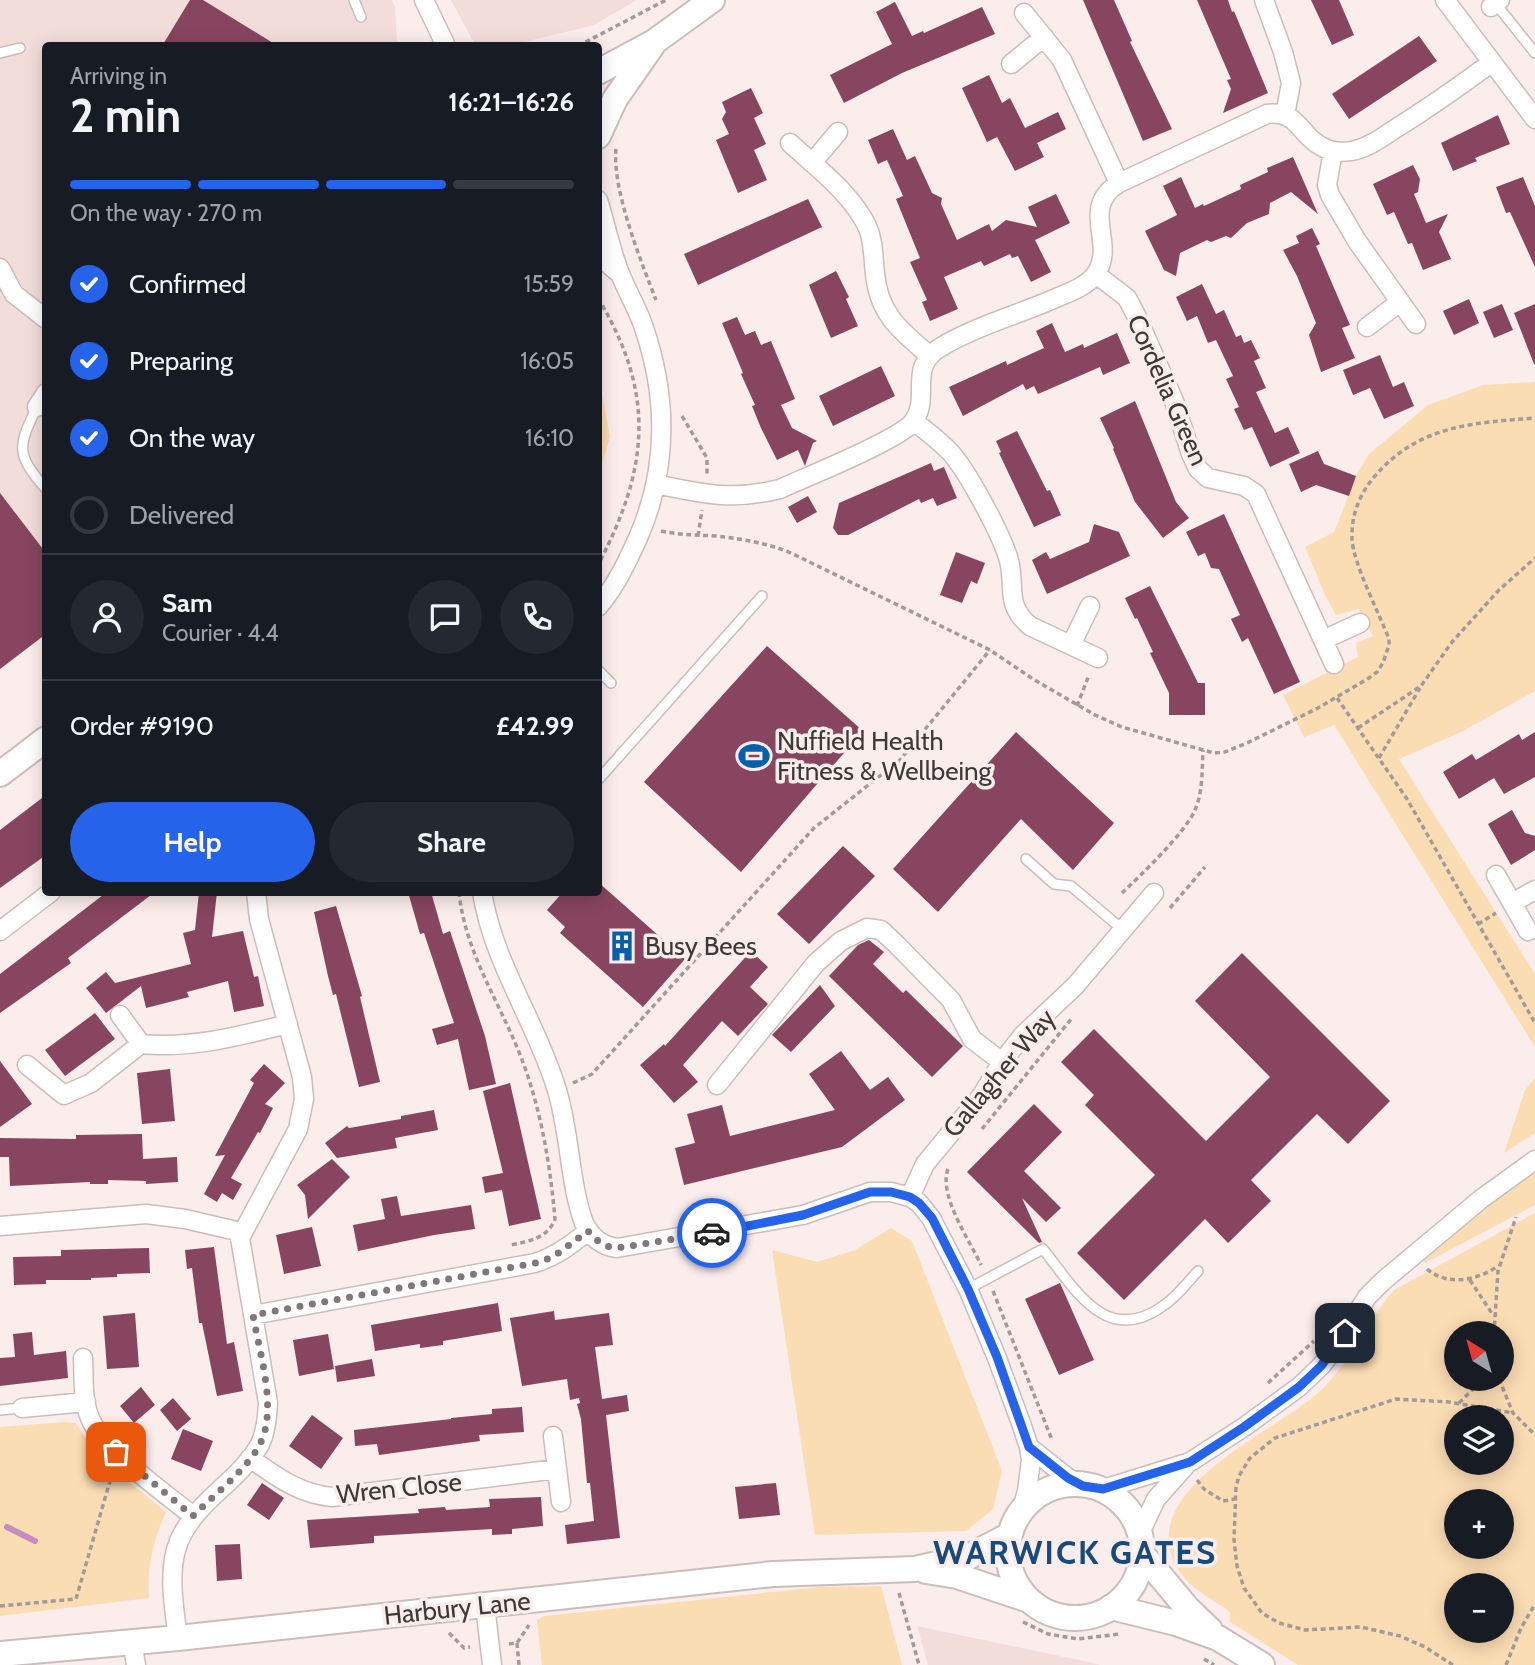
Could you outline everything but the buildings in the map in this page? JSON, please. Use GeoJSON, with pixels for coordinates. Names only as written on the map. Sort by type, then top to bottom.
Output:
{"type":"FeatureCollection","features":[{"type":"Feature","properties":{"kind":"street"},"geometry":{"type":"LineString","coordinates":[[424,0],[444,42]]}},
{"type":"Feature","properties":{"kind":"street"},"geometry":{"type":"LineString","coordinates":[[602,70],[654,42],[712,0]]}},
{"type":"Feature","properties":{"kind":"street"},"geometry":{"type":"LineString","coordinates":[[1264,0],[1291,83],[1285,115]]}},
{"type":"Feature","properties":{"kind":"street"},"geometry":{"type":"LineString","coordinates":[[1445,0],[1535,118]]}},
{"type":"Feature","properties":{"kind":"street"},"geometry":{"type":"LineString","coordinates":[[1024,13],[1062,60],[1119,183]]}},
{"type":"Feature","properties":{"kind":"street"},"geometry":{"type":"LineString","coordinates":[[1011,64],[1044,37]]}},
{"type":"Feature","properties":{"kind":"street"},"geometry":{"type":"LineString","coordinates":[[609,137],[615,99],[654,42]]}},
{"type":"Feature","properties":{"kind":"street"},"geometry":{"type":"LineString","coordinates":[[656,484],[726,497],[780,489],[895,436],[914,421],[921,404],[921,371],[930,356],[941,347],[1069,292],[1088,282],[1096,274],[1102,260],[1099,208],[1104,196],[1119,183],[1267,114],[1285,115],[1305,130],[1317,144],[1333,151],[1357,150],[1387,135],[1446,97],[1491,63]]}},
{"type":"Feature","properties":{"kind":"street"},"geometry":{"type":"LineString","coordinates":[[812,163],[838,132]]}},
{"type":"Feature","properties":{"kind":"street"},"geometry":{"type":"LineString","coordinates":[[790,144],[812,163],[861,215],[871,240],[876,287],[881,304],[898,329],[930,356]]}},
{"type":"Feature","properties":{"kind":"street"},"geometry":{"type":"LineString","coordinates":[[1333,151],[1328,185],[1330,195],[1357,241],[1416,324]]}},
{"type":"Feature","properties":{"kind":"street"},"geometry":{"type":"LineString","coordinates":[[602,213],[621,275],[642,322],[652,355],[661,394],[662,448],[648,514],[626,565],[602,601]]}},
{"type":"Feature","properties":{"kind":"street"},"geometry":{"type":"LineString","coordinates":[[602,259],[621,275]]}},
{"type":"Feature","properties":{"kind":"street"},"geometry":{"type":"LineString","coordinates":[[0,268],[14,294],[42,316]]}},
{"type":"Feature","properties":{"kind":"street","name":"Cordelia Green"},"geometry":{"type":"LineString","coordinates":[[1096,274],[1127,299],[1136,315],[1174,401],[1191,454],[1199,469],[1208,478],[1244,486],[1256,494],[1334,664]]}},
{"type":"Feature","properties":{"kind":"street"},"geometry":{"type":"LineString","coordinates":[[1367,327],[1400,302]]}},
{"type":"Feature","properties":{"kind":"street"},"geometry":{"type":"LineString","coordinates":[[914,421],[951,453],[970,482],[1009,559],[1012,600],[1022,620],[1097,658]]}},
{"type":"Feature","properties":{"kind":"street"},"geometry":{"type":"LineString","coordinates":[[1071,645],[1090,606]]}},
{"type":"Feature","properties":{"kind":"street"},"geometry":{"type":"LineString","coordinates":[[1322,640],[1360,623]]}},
{"type":"Feature","properties":{"kind":"street"},"geometry":{"type":"LineString","coordinates":[[0,774],[42,742]]}},
{"type":"Feature","properties":{"kind":"street"},"geometry":{"type":"LineString","coordinates":[[1496,875],[1507,907],[1528,932]]}},
{"type":"Feature","properties":{"kind":"street"},"geometry":{"type":"LineString","coordinates":[[1507,907],[1535,890]]}},
{"type":"Feature","properties":{"kind":"street","name":"Gallagher Way"},"geometry":{"type":"LineString","coordinates":[[910,1197],[925,1164],[982,1095],[1002,1062],[1023,1035],[1074,985],[1154,893]]}},
{"type":"Feature","properties":{"kind":"street"},"geometry":{"type":"LineString","coordinates":[[0,931],[46,896]]}},
{"type":"Feature","properties":{"kind":"street"},"geometry":{"type":"LineString","coordinates":[[178,1638],[173,1590],[174,1561],[180,1539],[193,1516],[250,1458],[261,1443],[268,1403],[240,1244],[241,1232],[298,1129],[302,1115],[304,1088],[259,919],[256,896]]}},
{"type":"Feature","properties":{"kind":"street"},"geometry":{"type":"LineString","coordinates":[[483,896],[493,940],[538,1035],[557,1088],[581,1214],[588,1231],[596,1241],[608,1247],[629,1248],[803,1215],[870,1192],[891,1192],[910,1197],[932,1218],[968,1289],[997,1357],[1029,1447],[1030,1470],[1022,1509],[1010,1535],[1009,1567],[1022,1609],[1060,1618],[1089,1617],[1111,1607],[1135,1579],[1141,1544],[1156,1499],[1244,1427],[1299,1387],[1321,1366],[1367,1297],[1383,1281],[1482,1199],[1535,1160]]}},
{"type":"Feature","properties":{"kind":"street"},"geometry":{"type":"LineString","coordinates":[[717,1085],[817,963],[841,941],[867,929],[881,930],[896,944],[951,1000],[972,1039],[1002,1062]]}},
{"type":"Feature","properties":{"kind":"street"},"geometry":{"type":"LineString","coordinates":[[120,1015],[141,1044]]}},
{"type":"Feature","properties":{"kind":"street"},"geometry":{"type":"LineString","coordinates":[[27,1066],[64,1095],[92,1083],[141,1044],[159,1046],[220,1041],[288,1024]]}},
{"type":"Feature","properties":{"kind":"street"},"geometry":{"type":"LineString","coordinates":[[0,1226],[146,1214],[186,1219],[241,1232]]}},
{"type":"Feature","properties":{"kind":"street"},"geometry":{"type":"LineString","coordinates":[[253,1315],[535,1263],[559,1253],[588,1231]]}},
{"type":"Feature","properties":{"kind":"street"},"geometry":{"type":"LineString","coordinates":[[82,1358],[89,1418],[105,1442],[193,1516]]}},
{"type":"Feature","properties":{"kind":"street"},"geometry":{"type":"LineString","coordinates":[[22,1408],[86,1402]]}},
{"type":"Feature","properties":{"kind":"street"},"geometry":{"type":"LineString","coordinates":[[553,1436],[561,1502]]}},
{"type":"Feature","properties":{"kind":"street"},"geometry":{"type":"LineString","coordinates":[[1029,1447],[1068,1478],[1093,1487],[1126,1508],[1134,1519],[1141,1544],[1188,1609],[1218,1638]]}},
{"type":"Feature","properties":{"kind":"street","name":"Wren Close"},"geometry":{"type":"LineString","coordinates":[[250,1458],[300,1490],[332,1497],[557,1469]]}},
{"type":"Feature","properties":{"kind":"street"},"geometry":{"type":"LineString","coordinates":[[1022,1509],[1050,1490],[1062,1486],[1093,1487],[1192,1469]]}},
{"type":"Feature","properties":{"kind":"street","name":"Harbury Lane"},"geometry":{"type":"LineString","coordinates":[[906,1577],[968,1557],[1010,1535]]}},
{"type":"Feature","properties":{"kind":"street","name":"Harbury Lane"},"geometry":{"type":"LineString","coordinates":[[0,1654],[134,1653],[178,1638],[773,1574],[957,1576],[1022,1609]]}},
{"type":"Feature","properties":{"kind":"street"},"geometry":{"type":"LineString","coordinates":[[485,1605],[492,1665]]}},
{"type":"Feature","properties":{"kind":"street"},"geometry":{"type":"LineString","coordinates":[[1111,1607],[1176,1623],[1218,1638],[1262,1665]]}},
{"type":"Feature","properties":{"kind":"lane"},"geometry":{"type":"LineString","coordinates":[[354,0],[361,17]]}},
{"type":"Feature","properties":{"kind":"lane"},"geometry":{"type":"LineString","coordinates":[[1496,4],[1535,53]]}},
{"type":"Feature","properties":{"kind":"lane"},"geometry":{"type":"LineString","coordinates":[[0,53],[20,48]]}},
{"type":"Feature","properties":{"kind":"lane"},"geometry":{"type":"LineString","coordinates":[[41,400],[25,431],[21,450],[30,471],[42,484]]}},
{"type":"Feature","properties":{"kind":"lane"},"geometry":{"type":"LineString","coordinates":[[602,776],[762,596]]}},
{"type":"Feature","properties":{"kind":"lane"},"geometry":{"type":"LineString","coordinates":[[602,674],[611,683]]}},
{"type":"Feature","properties":{"kind":"lane"},"geometry":{"type":"LineString","coordinates":[[1026,859],[1054,884],[1071,886],[1122,929]]}},
{"type":"Feature","properties":{"kind":"lane"},"geometry":{"type":"LineString","coordinates":[[968,1289],[1043,1249],[1095,1310],[1109,1319],[1126,1321],[1143,1317],[1163,1307],[1198,1271]]}},
{"type":"Feature","properties":{"kind":"lane"},"geometry":{"type":"LineString","coordinates":[[0,1410],[22,1408]]}},
{"type":"Feature","properties":{"kind":"path"},"geometry":{"type":"LineString","coordinates":[[585,42],[666,0]]}},
{"type":"Feature","properties":{"kind":"path"},"geometry":{"type":"LineString","coordinates":[[609,137],[615,152],[616,169],[626,210]]}},
{"type":"Feature","properties":{"kind":"path"},"geometry":{"type":"LineString","coordinates":[[602,305],[626,349],[636,399],[639,434],[631,492],[602,557]]}},
{"type":"Feature","properties":{"kind":"path"},"geometry":{"type":"LineString","coordinates":[[658,530],[758,542],[792,553],[990,650],[1077,706],[1122,727],[1214,752],[1236,748],[1337,698],[1377,672],[1383,663],[1389,639],[1352,541],[1354,513],[1368,484],[1395,454],[1423,438],[1477,423],[1535,418]]}},
{"type":"Feature","properties":{"kind":"path"},"geometry":{"type":"LineString","coordinates":[[698,536],[703,504]]}},
{"type":"Feature","properties":{"kind":"path"},"geometry":{"type":"LineString","coordinates":[[1378,758],[1421,686],[1452,642],[1499,590],[1535,558]]}},
{"type":"Feature","properties":{"kind":"path"},"geometry":{"type":"LineString","coordinates":[[568,1085],[592,1074],[814,828],[892,768],[966,683],[990,650]]}},
{"type":"Feature","properties":{"kind":"path"},"geometry":{"type":"LineString","coordinates":[[1077,706],[1097,658]]}},
{"type":"Feature","properties":{"kind":"path"},"geometry":{"type":"LineString","coordinates":[[1358,728],[1421,686]]}},
{"type":"Feature","properties":{"kind":"path"},"geometry":{"type":"LineString","coordinates":[[1337,698],[1406,799],[1535,1023]]}},
{"type":"Feature","properties":{"kind":"path"},"geometry":{"type":"LineString","coordinates":[[1122,893],[1195,812],[1200,794],[1203,750]]}},
{"type":"Feature","properties":{"kind":"path"},"geometry":{"type":"LineString","coordinates":[[1169,908],[1205,867]]}},
{"type":"Feature","properties":{"kind":"path"},"geometry":{"type":"LineString","coordinates":[[459,896],[464,924],[476,961],[513,1038],[534,1094],[555,1214],[553,1225],[544,1235],[512,1245]]}},
{"type":"Feature","properties":{"kind":"path"},"geometry":{"type":"LineString","coordinates":[[1478,924],[1507,907]]}},
{"type":"Feature","properties":{"kind":"path"},"geometry":{"type":"LineString","coordinates":[[981,1131],[1074,1015]]}},
{"type":"Feature","properties":{"kind":"path"},"geometry":{"type":"LineString","coordinates":[[949,1165],[946,1175],[947,1194],[988,1280],[1054,1444]]}},
{"type":"Feature","properties":{"kind":"path"},"geometry":{"type":"LineString","coordinates":[[1495,1321],[1500,1265],[1516,1217]]}},
{"type":"Feature","properties":{"kind":"path"},"geometry":{"type":"LineString","coordinates":[[1428,1269],[1433,1274],[1470,1280],[1500,1265]]}},
{"type":"Feature","properties":{"kind":"path"},"geometry":{"type":"LineString","coordinates":[[1470,1280],[1495,1317]]}},
{"type":"Feature","properties":{"kind":"path"},"geometry":{"type":"LineString","coordinates":[[1259,1391],[1315,1340]]}},
{"type":"Feature","properties":{"kind":"path"},"geometry":{"type":"LineString","coordinates":[[1459,1403],[1471,1391]]}},
{"type":"Feature","properties":{"kind":"path"},"geometry":{"type":"LineString","coordinates":[[1452,1665],[1425,1647],[1401,1636],[1362,1627],[1305,1630],[1279,1623],[1262,1613],[1249,1597],[1240,1579],[1234,1540],[1235,1499],[1239,1476],[1244,1466],[1256,1451],[1275,1438],[1396,1399],[1470,1405]]}},
{"type":"Feature","properties":{"kind":"path"},"geometry":{"type":"LineString","coordinates":[[1514,1414],[1535,1435]]}},
{"type":"Feature","properties":{"kind":"path"},"geometry":{"type":"LineString","coordinates":[[0,1606],[76,1599],[114,1465]]}},
{"type":"Feature","properties":{"kind":"path"},"geometry":{"type":"LineString","coordinates":[[1192,1469],[1204,1489],[1217,1498],[1228,1501],[1235,1499]]}},
{"type":"Feature","properties":{"kind":"path"},"geometry":{"type":"LineString","coordinates":[[906,1577],[919,1665]]}},
{"type":"Feature","properties":{"kind":"path"},"geometry":{"type":"LineString","coordinates":[[1506,1665],[1521,1628],[1535,1604]]}},
{"type":"Feature","properties":{"kind":"path"},"geometry":{"type":"LineString","coordinates":[[1022,1609],[1048,1634],[1088,1640],[1128,1634]]}},
{"type":"Feature","properties":{"kind":"path"},"geometry":{"type":"LineString","coordinates":[[519,1665],[517,1643],[526,1626],[537,1620]]}},
{"type":"Feature","properties":{"kind":"path"},"geometry":{"type":"LineString","coordinates":[[500,1645],[517,1643]]}},
{"type":"Feature","properties":{"kind":"path"},"geometry":{"type":"LineString","coordinates":[[1197,1654],[1214,1665]]}},
{"type":"Feature","properties":{"kind":"shaded area"},"geometry":{"type":"Polygon","coordinates":[[[0,0],[392,0],[395,7],[397,42],[42,42],[42,636],[0,671],[0,0]]]}},
{"type":"Feature","properties":{"kind":"shaded area"},"geometry":{"type":"Polygon","coordinates":[[[451,0],[637,0],[594,25],[524,42],[473,42],[451,0]]]}},
{"type":"Feature","properties":{"kind":"shaded area"},"geometry":{"type":"Polygon","coordinates":[[[1535,382],[1535,691],[1461,732],[1399,759],[1535,974],[1535,1047],[1334,725],[1304,737],[1283,695],[1358,657],[1356,643],[1373,636],[1359,609],[1336,615],[1305,547],[1334,532],[1356,476],[1369,454],[1428,405],[1483,385],[1535,382]]]}},
{"type":"Feature","properties":{"kind":"shaded area"},"geometry":{"type":"Polygon","coordinates":[[[602,393],[610,437],[602,464],[602,393]]]}},
{"type":"Feature","properties":{"kind":"shaded area"},"geometry":{"type":"Polygon","coordinates":[[[1535,1078],[1535,1133],[1504,1153],[1525,1090],[1535,1078]]]}},
{"type":"Feature","properties":{"kind":"shaded area"},"geometry":{"type":"Polygon","coordinates":[[[1535,1173],[1535,1205],[1425,1263],[1424,1260],[1487,1207],[1535,1173]]]}},
{"type":"Feature","properties":{"kind":"shaded area"},"geometry":{"type":"Polygon","coordinates":[[[1535,1213],[1535,1665],[1298,1665],[1230,1622],[1230,1612],[1196,1589],[1180,1572],[1169,1543],[1173,1516],[1189,1491],[1212,1468],[1318,1393],[1349,1356],[1394,1290],[1535,1213]]]}},
{"type":"Feature","properties":{"kind":"shaded area"},"geometry":{"type":"Polygon","coordinates":[[[891,1228],[912,1241],[1002,1471],[993,1509],[966,1531],[815,1535],[772,1250],[817,1262],[855,1250],[891,1228]]]}},
{"type":"Feature","properties":{"kind":"shaded area"},"geometry":{"type":"Polygon","coordinates":[[[76,1423],[96,1455],[166,1512],[152,1554],[149,1598],[0,1616],[0,1427],[76,1423]]]}},
{"type":"Feature","properties":{"kind":"shaded area"},"geometry":{"type":"Polygon","coordinates":[[[881,1586],[902,1665],[542,1665],[537,1620],[544,1616],[820,1587],[881,1586]]]}},
{"type":"Feature","properties":{"kind":"shaded area"},"geometry":{"type":"Polygon","coordinates":[[[917,1626],[1098,1664],[1100,1665],[928,1665],[917,1626]]]}},
{"type":"Feature","properties":{"kind":"waterway"},"geometry":{"type":"LineString","coordinates":[[7,1527],[35,1541]]}},
{"type":"Feature","properties":{"kind":"way so far"},"geometry":{"type":"LineString","coordinates":[[116,1452],[193,1516],[250,1458],[261,1443],[267,1422],[268,1403],[253,1315],[535,1263],[553,1257],[588,1231],[596,1241],[617,1248],[712,1233]]}},
{"type":"Feature","properties":{"kind":"place","name":"Nuffield Health Fitness & Wellbeing"},"geometry":{"type":"Point","coordinates":[754,756]}},
{"type":"Feature","properties":{"kind":"place","name":"Busy Bees"},"geometry":{"type":"Point","coordinates":[622,946]}},
{"type":"Feature","properties":{"kind":"district","name":"WARWICK GATES"},"geometry":{"type":"Point","coordinates":[1075,1552]}},
{"type":"Feature","properties":{"kind":"route"},"geometry":{"type":"LineString","coordinates":[[712,1233],[803,1215],[836,1206],[870,1192],[901,1194],[919,1203],[932,1218],[968,1289],[997,1357],[1029,1447],[1044,1461],[1083,1486],[1103,1489],[1190,1462],[1299,1387],[1321,1366],[1345,1333]]}}]}
